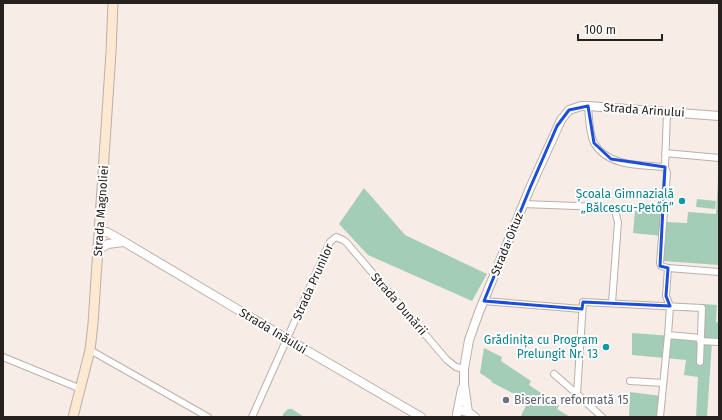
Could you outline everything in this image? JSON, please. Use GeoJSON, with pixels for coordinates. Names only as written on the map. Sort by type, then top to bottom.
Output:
{"type":"FeatureCollection","features":[{"type":"Feature","properties":{"kind":"main road","name":"Strada Magnoliei"},"geometry":{"type":"LineString","coordinates":[[73,417],[90,350],[100,231],[113,3]]}},
{"type":"Feature","properties":{"kind":"street","name":"Strada Arinului"},"geometry":{"type":"LineString","coordinates":[[569,110],[581,106],[588,106],[719,116]]}},
{"type":"Feature","properties":{"kind":"street"},"geometry":{"type":"LineString","coordinates":[[588,106],[591,135],[594,143],[601,152],[611,159],[621,163],[664,167]]}},
{"type":"Feature","properties":{"kind":"street","name":"Strada Oituz"},"geometry":{"type":"LineString","coordinates":[[471,414],[464,384],[464,369],[469,340],[557,126],[569,110]]}},
{"type":"Feature","properties":{"kind":"street"},"geometry":{"type":"LineString","coordinates":[[667,112],[666,153],[664,167],[667,173],[660,263],[661,266],[668,268],[719,272]]}},
{"type":"Feature","properties":{"kind":"street"},"geometry":{"type":"LineString","coordinates":[[666,153],[719,158]]}},
{"type":"Feature","properties":{"kind":"street"},"geometry":{"type":"LineString","coordinates":[[524,204],[602,207],[615,211],[618,222],[612,303]]}},
{"type":"Feature","properties":{"kind":"street","name":"Strada Inăului"},"geometry":{"type":"LineString","coordinates":[[100,231],[107,232],[126,243],[421,417]]}},
{"type":"Feature","properties":{"kind":"street","name":"Strada Prunilor"},"geometry":{"type":"LineString","coordinates":[[252,417],[330,242],[336,237]]}},
{"type":"Feature","properties":{"kind":"street","name":"Strada Dunării"},"geometry":{"type":"LineString","coordinates":[[336,237],[346,242],[447,360],[456,367],[464,369]]}},
{"type":"Feature","properties":{"kind":"street"},"geometry":{"type":"LineString","coordinates":[[98,250],[108,244],[126,243]]}},
{"type":"Feature","properties":{"kind":"street"},"geometry":{"type":"LineString","coordinates":[[660,417],[670,306],[666,296],[668,268]]}},
{"type":"Feature","properties":{"kind":"street"},"geometry":{"type":"LineString","coordinates":[[484,301],[582,309]]}},
{"type":"Feature","properties":{"kind":"street"},"geometry":{"type":"LineString","coordinates":[[576,394],[583,302],[702,308],[700,362]]}},
{"type":"Feature","properties":{"kind":"street"},"geometry":{"type":"LineString","coordinates":[[668,335],[719,342]]}},
{"type":"Feature","properties":{"kind":"street"},"geometry":{"type":"LineString","coordinates":[[90,350],[208,417]]}},
{"type":"Feature","properties":{"kind":"street"},"geometry":{"type":"LineString","coordinates":[[3,357],[81,389]]}},
{"type":"Feature","properties":{"kind":"street"},"geometry":{"type":"LineString","coordinates":[[554,374],[602,417]]}},
{"type":"Feature","properties":{"kind":"street"},"geometry":{"type":"LineString","coordinates":[[630,381],[663,384]]}},
{"type":"Feature","properties":{"kind":"street","name":"Strada Oituz"},"geometry":{"type":"LineString","coordinates":[[456,416],[464,384]]}},
{"type":"Feature","properties":{"kind":"street"},"geometry":{"type":"LineString","coordinates":[[456,416],[460,412],[471,414]]}},
{"type":"Feature","properties":{"kind":"highlighted area"},"geometry":{"type":"Polygon","coordinates":[[[588,106],[594,143],[611,159],[665,167],[660,266],[668,268],[666,296],[670,306],[583,302],[582,309],[484,301],[557,126],[569,110],[588,106]]]}},
{"type":"Feature","properties":{"kind":"green space"},"geometry":{"type":"Polygon","coordinates":[[[718,181],[719,265],[663,261],[666,222],[687,223],[688,212],[716,214],[718,181]]]}},
{"type":"Feature","properties":{"kind":"green space"},"geometry":{"type":"Polygon","coordinates":[[[364,188],[405,235],[487,274],[472,301],[368,255],[339,224],[364,188]]]}},
{"type":"Feature","properties":{"kind":"green space"},"geometry":{"type":"Polygon","coordinates":[[[697,199],[716,201],[715,209],[696,207],[697,199]]]}},
{"type":"Feature","properties":{"kind":"green space"},"geometry":{"type":"Polygon","coordinates":[[[635,211],[664,213],[662,236],[633,233],[635,211]]]}},
{"type":"Feature","properties":{"kind":"green space"},"geometry":{"type":"Polygon","coordinates":[[[703,304],[717,305],[716,322],[719,323],[719,342],[712,342],[707,417],[696,417],[698,377],[684,375],[686,360],[632,355],[632,333],[700,338],[703,304]]]}},
{"type":"Feature","properties":{"kind":"green space"},"geometry":{"type":"Polygon","coordinates":[[[484,348],[502,357],[501,361],[531,381],[529,385],[559,405],[557,409],[570,417],[521,416],[528,401],[491,382],[492,381],[480,373],[484,348]]]}},
{"type":"Feature","properties":{"kind":"green space"},"geometry":{"type":"Polygon","coordinates":[[[630,392],[661,396],[659,417],[629,417],[630,392]]]}},
{"type":"Feature","properties":{"kind":"green space"},"geometry":{"type":"Polygon","coordinates":[[[288,409],[292,409],[304,417],[283,417],[283,414],[288,409]]]}},
{"type":"Feature","properties":{"kind":"place","name":"Școala Gimnazială „Bălcescu-Petőfi”"},"geometry":{"type":"Point","coordinates":[682,201]}},
{"type":"Feature","properties":{"kind":"place","name":"Grădinița cu Program Prelungit Nr. 13"},"geometry":{"type":"Point","coordinates":[606,347]}},
{"type":"Feature","properties":{"kind":"place","name":"Biserica reformată 15"},"geometry":{"type":"Point","coordinates":[506,400]}}]}
